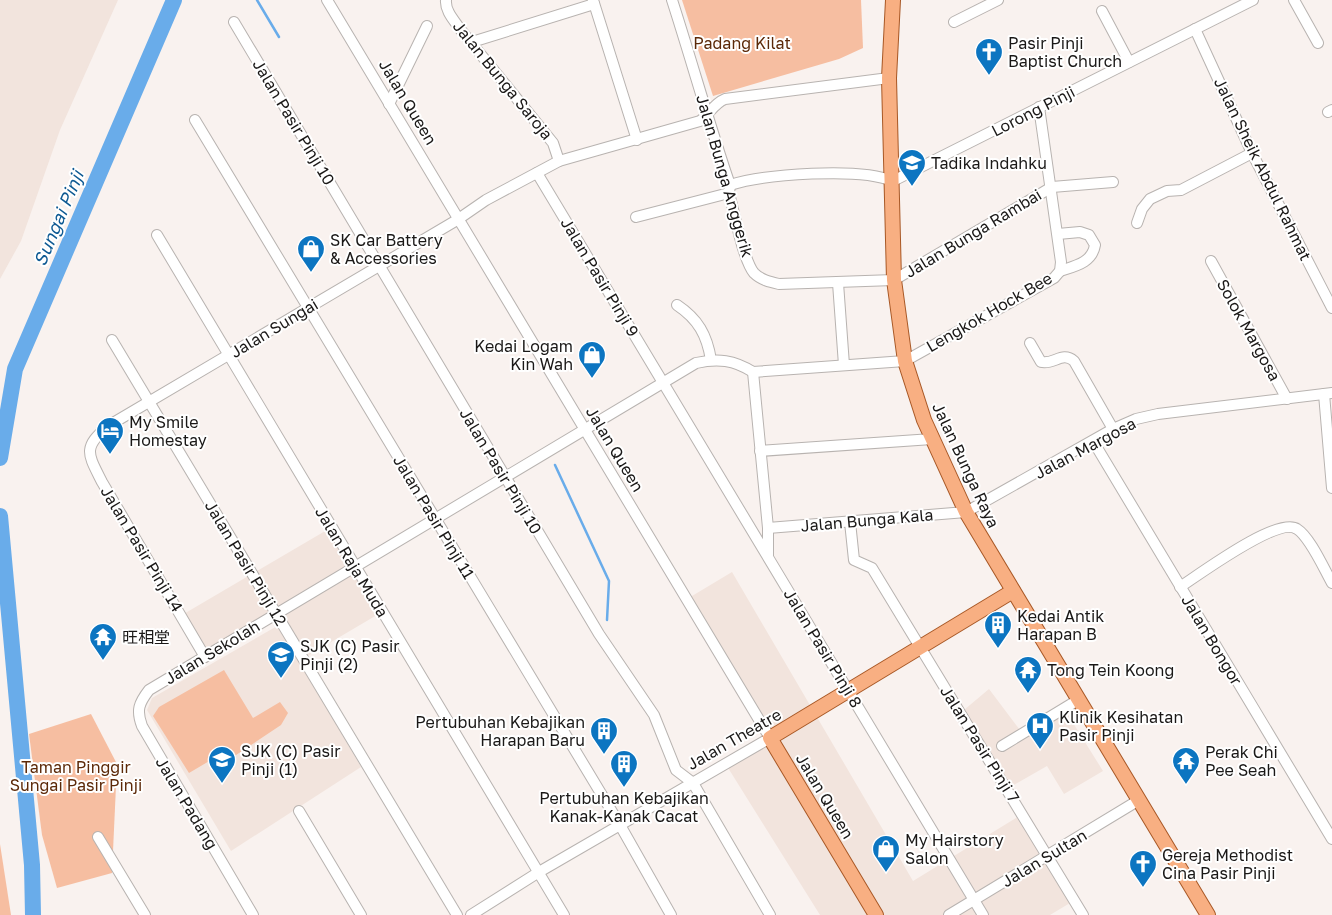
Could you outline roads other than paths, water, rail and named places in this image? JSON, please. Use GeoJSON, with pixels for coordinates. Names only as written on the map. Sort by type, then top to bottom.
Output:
{"type":"FeatureCollection","features":[{"type":"Feature","properties":{"kind":"main road","name":"Jalan Bunga Raya"},"geometry":{"type":"LineString","coordinates":[[893,0],[889,78],[894,280],[905,361],[932,439],[966,512],[1208,915]]}},
{"type":"Feature","properties":{"kind":"main road","name":"Jalan Theatre"},"geometry":{"type":"LineString","coordinates":[[770,738],[1013,591]]}},
{"type":"Feature","properties":{"kind":"main road","name":"Jalan Queen"},"geometry":{"type":"LineString","coordinates":[[770,738],[876,915]]}},
{"type":"Feature","properties":{"kind":"street","name":"Jalan Queen"},"geometry":{"type":"LineString","coordinates":[[327,0],[583,430],[770,738]]}},
{"type":"Feature","properties":{"kind":"street","name":"Jalan Bunga Saroja"},"geometry":{"type":"LineString","coordinates":[[446,0],[445,4],[450,15],[553,143],[559,162]]}},
{"type":"Feature","properties":{"kind":"street","name":"Jalan Bunga Anggerik"},"geometry":{"type":"LineString","coordinates":[[672,0],[699,84],[706,117],[729,189],[748,260],[754,272],[764,281],[779,284],[894,280]]}},
{"type":"Feature","properties":{"kind":"street"},"geometry":{"type":"LineString","coordinates":[[954,22],[998,0]]}},
{"type":"Feature","properties":{"kind":"street","name":"Lorong Pinji"},"geometry":{"type":"LineString","coordinates":[[893,180],[1253,0]]}},
{"type":"Feature","properties":{"kind":"street"},"geometry":{"type":"LineString","coordinates":[[1294,0],[1318,43]]}},
{"type":"Feature","properties":{"kind":"street"},"geometry":{"type":"LineString","coordinates":[[472,42],[593,2],[637,140]]}},
{"type":"Feature","properties":{"kind":"street"},"geometry":{"type":"LineString","coordinates":[[1102,12],[1129,62]]}},
{"type":"Feature","properties":{"kind":"street","name":"Jalan Pasir Pinji 10"},"geometry":{"type":"LineString","coordinates":[[234,22],[504,477],[600,634],[654,715],[676,770],[693,783],[770,915]]}},
{"type":"Feature","properties":{"kind":"street"},"geometry":{"type":"LineString","coordinates":[[389,104],[427,26]]}},
{"type":"Feature","properties":{"kind":"street","name":"Jalan Sheik Abdul Rahmat"},"geometry":{"type":"LineString","coordinates":[[1195,29],[1252,153],[1332,308]]}},
{"type":"Feature","properties":{"kind":"street"},"geometry":{"type":"LineString","coordinates":[[706,117],[717,103],[725,99],[889,78]]}},
{"type":"Feature","properties":{"kind":"street","name":"Lengkok Hock Bee"},"geometry":{"type":"LineString","coordinates":[[905,361],[1054,278],[1060,271],[1058,234],[1052,187],[1039,107]]}},
{"type":"Feature","properties":{"kind":"street","name":"Jalan Sungai"},"geometry":{"type":"LineString","coordinates":[[93,439],[108,426],[457,220],[476,206],[537,173],[559,162],[700,121],[706,117]]}},
{"type":"Feature","properties":{"kind":"street","name":"Jalan Pasir Pinji 11"},"geometry":{"type":"LineString","coordinates":[[195,120],[436,518],[672,915]]}},
{"type":"Feature","properties":{"kind":"street"},"geometry":{"type":"LineString","coordinates":[[1137,223],[1142,209],[1150,199],[1167,191],[1181,190],[1252,153]]}},
{"type":"Feature","properties":{"kind":"street","name":"Jalan Pasir Pinji 9"},"geometry":{"type":"LineString","coordinates":[[537,173],[663,382]]}},
{"type":"Feature","properties":{"kind":"street"},"geometry":{"type":"LineString","coordinates":[[636,217],[767,176],[855,174],[879,175],[893,180]]}},
{"type":"Feature","properties":{"kind":"street","name":"Jalan Bunga Rambai"},"geometry":{"type":"LineString","coordinates":[[894,280],[1052,187],[1113,182]]}},
{"type":"Feature","properties":{"kind":"street"},"geometry":{"type":"LineString","coordinates":[[1058,234],[1080,232],[1090,234],[1095,244],[1092,255],[1087,260],[1060,271]]}},
{"type":"Feature","properties":{"kind":"street","name":"Jalan Raja Muda"},"geometry":{"type":"LineString","coordinates":[[157,235],[564,915]]}},
{"type":"Feature","properties":{"kind":"street","name":"Solok Margosa"},"geometry":{"type":"LineString","coordinates":[[1211,261],[1287,399]]}},
{"type":"Feature","properties":{"kind":"street"},"geometry":{"type":"LineString","coordinates":[[838,283],[844,365]]}},
{"type":"Feature","properties":{"kind":"street"},"geometry":{"type":"LineString","coordinates":[[677,305],[688,313],[701,328],[709,346],[711,360],[727,360],[742,365],[753,372],[905,361]]}},
{"type":"Feature","properties":{"kind":"street","name":"Jalan Pasir Pinji 12"},"geometry":{"type":"LineString","coordinates":[[112,340],[457,915]]}},
{"type":"Feature","properties":{"kind":"street"},"geometry":{"type":"LineString","coordinates":[[1030,343],[1042,362],[1046,363],[1064,356],[1069,356],[1074,361],[1114,429]]}},
{"type":"Feature","properties":{"kind":"street","name":"Jalan Sekolah"},"geometry":{"type":"LineString","coordinates":[[149,690],[663,382],[696,364],[711,360]]}},
{"type":"Feature","properties":{"kind":"street"},"geometry":{"type":"LineString","coordinates":[[753,372],[768,528],[768,556]]}},
{"type":"Feature","properties":{"kind":"street","name":"Jalan Pasir Pinji 8"},"geometry":{"type":"LineString","coordinates":[[663,382],[983,915]]}},
{"type":"Feature","properties":{"kind":"street"},"geometry":{"type":"LineString","coordinates":[[1328,393],[1332,488]]}},
{"type":"Feature","properties":{"kind":"street","name":"Jalan Margosa"},"geometry":{"type":"LineString","coordinates":[[966,512],[1114,429],[1136,419],[1158,414],[1328,393]]}},
{"type":"Feature","properties":{"kind":"street","name":"Jalan Pasir Pinji 14"},"geometry":{"type":"LineString","coordinates":[[93,439],[91,459],[102,482],[205,656]]}},
{"type":"Feature","properties":{"kind":"street"},"geometry":{"type":"LineString","coordinates":[[760,451],[932,439]]}},
{"type":"Feature","properties":{"kind":"street","name":"Jalan Bongor"},"geometry":{"type":"LineString","coordinates":[[1093,441],[1332,839]]}},
{"type":"Feature","properties":{"kind":"street","name":"Jalan Bunga Kala"},"geometry":{"type":"LineString","coordinates":[[768,528],[966,512]]}},
{"type":"Feature","properties":{"kind":"street","name":"Jalan Pasir Pinji 7"},"geometry":{"type":"LineString","coordinates":[[850,522],[854,560],[868,564],[876,574],[1083,915]]}},
{"type":"Feature","properties":{"kind":"street"},"geometry":{"type":"LineString","coordinates":[[1180,587],[1263,534],[1286,526],[1296,528],[1304,535],[1329,569],[1332,583]]}},
{"type":"Feature","properties":{"kind":"street","name":"Jalan Padang"},"geometry":{"type":"LineString","coordinates":[[149,690],[140,702],[138,714],[142,726],[253,915]]}},
{"type":"Feature","properties":{"kind":"street"},"geometry":{"type":"LineString","coordinates":[[1002,746],[1078,700]]}},
{"type":"Feature","properties":{"kind":"street","name":"Jalan Theatre"},"geometry":{"type":"LineString","coordinates":[[471,915],[539,872],[770,738]]}},
{"type":"Feature","properties":{"kind":"street","name":"Jalan Sultan"},"geometry":{"type":"LineString","coordinates":[[949,915],[1139,800]]}},
{"type":"Feature","properties":{"kind":"street"},"geometry":{"type":"LineString","coordinates":[[299,810],[361,915]]}},
{"type":"Feature","properties":{"kind":"street"},"geometry":{"type":"LineString","coordinates":[[98,837],[145,915]]}},
{"type":"Feature","properties":{"kind":"waterway","name":"Sungai Pinji"},"geometry":{"type":"LineString","coordinates":[[0,458],[15,369],[174,0]]}},
{"type":"Feature","properties":{"kind":"waterway"},"geometry":{"type":"LineString","coordinates":[[257,0],[279,37]]}},
{"type":"Feature","properties":{"kind":"waterway"},"geometry":{"type":"LineString","coordinates":[[555,465],[609,581],[607,620]]}},
{"type":"Feature","properties":{"kind":"waterway","name":"Sungai Pinji"},"geometry":{"type":"LineString","coordinates":[[0,516],[32,865],[33,915]]}},
{"type":"Feature","properties":{"kind":"place","name":"Pasir Pinji Baptist Church"},"geometry":{"type":"Point","coordinates":[989,76]}},
{"type":"Feature","properties":{"kind":"place","name":"Tadika Indahku"},"geometry":{"type":"Point","coordinates":[912,187]}},
{"type":"Feature","properties":{"kind":"place","name":"SK Car Battery & Accessories"},"geometry":{"type":"Point","coordinates":[311,273]}},
{"type":"Feature","properties":{"kind":"place","name":"Kedai Logam Kin Wah"},"geometry":{"type":"Point","coordinates":[592,379]}},
{"type":"Feature","properties":{"kind":"place","name":"My Smile Homestay"},"geometry":{"type":"Point","coordinates":[110,455]}},
{"type":"Feature","properties":{"kind":"place","name":"Kedai Antik Harapan B"},"geometry":{"type":"Point","coordinates":[998,649]}},
{"type":"Feature","properties":{"kind":"place","name":"旺相堂"},"geometry":{"type":"Point","coordinates":[103,661]}},
{"type":"Feature","properties":{"kind":"place","name":"SJK (C) Pasir Pinji (2)"},"geometry":{"type":"Point","coordinates":[281,679]}},
{"type":"Feature","properties":{"kind":"place","name":"Tong Tein Koong"},"geometry":{"type":"Point","coordinates":[1028,694]}},
{"type":"Feature","properties":{"kind":"place","name":"Klinik Kesihatan Pasir Pinji"},"geometry":{"type":"Point","coordinates":[1040,750]}},
{"type":"Feature","properties":{"kind":"place","name":"Pertubuhan Kebajikan Harapan Baru"},"geometry":{"type":"Point","coordinates":[604,755]}},
{"type":"Feature","properties":{"kind":"place","name":"SJK (C) Pasir Pinji (1)"},"geometry":{"type":"Point","coordinates":[222,784]}},
{"type":"Feature","properties":{"kind":"place","name":"Perak Chi Pee Seah"},"geometry":{"type":"Point","coordinates":[1186,785]}},
{"type":"Feature","properties":{"kind":"place","name":"Pertubuhan Kebajikan Kanak-Kanak Cacat"},"geometry":{"type":"Point","coordinates":[624,788]}},
{"type":"Feature","properties":{"kind":"place","name":"My Hairstory Salon"},"geometry":{"type":"Point","coordinates":[886,873]}},
{"type":"Feature","properties":{"kind":"place","name":"Gereja Methodist Cina Pasir Pinji"},"geometry":{"type":"Point","coordinates":[1143,888]}},
{"type":"Feature","properties":{"kind":"park label","name":"Padang Kilat"},"geometry":{"type":"Point","coordinates":[742,43]}},
{"type":"Feature","properties":{"kind":"park label","name":"Taman Pinggir Sungai Pasir Pinji"},"geometry":{"type":"Point","coordinates":[76,776]}}]}
